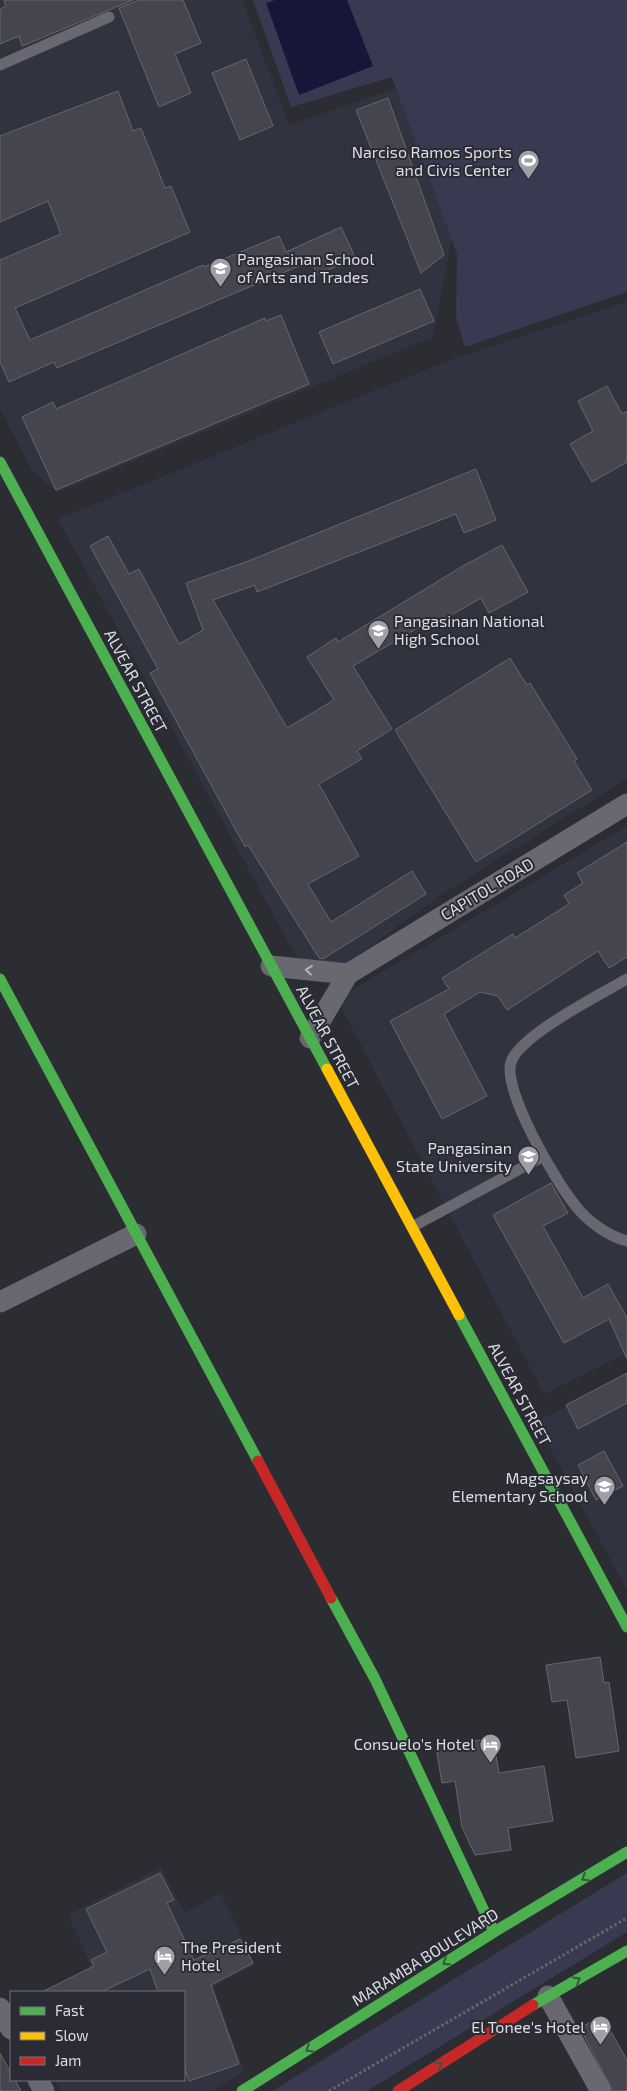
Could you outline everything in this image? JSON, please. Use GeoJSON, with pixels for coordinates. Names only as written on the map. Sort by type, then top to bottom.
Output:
{"type":"FeatureCollection","features":[{"type":"Feature","properties":{"kind":"street","name":"ALVEAR STREET"},"geometry":{"type":"LineString","coordinates":[[0,462],[18,506],[271,966],[627,1627]]}},
{"type":"Feature","properties":{"kind":"street","name":"CAPITOL ROAD"},"geometry":{"type":"LineString","coordinates":[[310,1038],[348,974],[627,804]]}},
{"type":"Feature","properties":{"kind":"street"},"geometry":{"type":"LineString","coordinates":[[271,966],[348,974]]}},
{"type":"Feature","properties":{"kind":"street"},"geometry":{"type":"LineString","coordinates":[[0,979],[375,1679],[494,1932]]}},
{"type":"Feature","properties":{"kind":"street"},"geometry":{"type":"LineString","coordinates":[[0,1302],[136,1234]]}},
{"type":"Feature","properties":{"kind":"street","name":"MARAMBA BOULEVARD"},"geometry":{"type":"LineString","coordinates":[[242,2091],[494,1932],[627,1852]]}},
{"type":"Feature","properties":{"kind":"street"},"geometry":{"type":"LineString","coordinates":[[398,2091],[548,1996],[627,1951]]}},
{"type":"Feature","properties":{"kind":"street"},"geometry":{"type":"LineString","coordinates":[[548,1996],[601,2091]]}},
{"type":"Feature","properties":{"kind":"street"},"geometry":{"type":"LineString","coordinates":[[0,2008],[10,2027]]}},
{"type":"Feature","properties":{"kind":"lane"},"geometry":{"type":"LineString","coordinates":[[0,65],[109,17]]}},
{"type":"Feature","properties":{"kind":"lane"},"geometry":{"type":"LineString","coordinates":[[627,979],[547,1026],[519,1047],[510,1063],[512,1083],[542,1157],[576,1206],[612,1237],[627,1241]]}},
{"type":"Feature","properties":{"kind":"lane"},"geometry":{"type":"LineString","coordinates":[[412,1227],[542,1157]]}},
{"type":"Feature","properties":{"kind":"path"},"geometry":{"type":"LineString","coordinates":[[329,2091],[627,1918]]}},
{"type":"Feature","properties":{"kind":"shaded area","name":"Pangasinan School of Arts and Trades"},"geometry":{"type":"Polygon","coordinates":[[[0,0],[242,0],[289,125],[402,86],[452,237],[433,337],[58,492],[33,472],[0,409],[0,0]]]}},
{"type":"Feature","properties":{"kind":"shaded area","name":"Narciso Ramos Sports and Civis Center"},"geometry":{"type":"Polygon","coordinates":[[[253,0],[627,0],[627,292],[465,347],[456,318],[457,254],[392,77],[291,107],[253,0]]]}},
{"type":"Feature","properties":{"kind":"shaded area"},"geometry":{"type":"Polygon","coordinates":[[[275,0],[347,0],[373,66],[299,95],[266,3],[275,0]]]}},
{"type":"Feature","properties":{"kind":"shaded area","name":"Pangasinan National High School"},"geometry":{"type":"Polygon","coordinates":[[[627,302],[627,779],[441,895],[338,970],[297,958],[58,519],[450,360],[627,302]]]}},
{"type":"Feature","properties":{"kind":"shaded area","name":"Pangasinan State University"},"geometry":{"type":"Polygon","coordinates":[[[627,826],[627,1353],[544,1394],[337,999],[627,826]]]}},
{"type":"Feature","properties":{"kind":"shaded area","name":"Magsaysay Elementary School"},"geometry":{"type":"Polygon","coordinates":[[[627,1376],[627,1590],[536,1422],[627,1376]]]}},
{"type":"Feature","properties":{"kind":"shaded area","name":"The President Hotel"},"geometry":{"type":"Polygon","coordinates":[[[161,1867],[185,1913],[221,1893],[255,1965],[213,1986],[244,2072],[211,2091],[62,2091],[57,2081],[185,2081],[185,1991],[103,1991],[68,1915],[161,1867]]]}},
{"type":"Feature","properties":{"kind":"shaded area"},"geometry":{"type":"Polygon","coordinates":[[[627,1873],[627,1932],[367,2091],[272,2091],[627,1873]]]}},
{"type":"Feature","properties":{"kind":"building"},"geometry":{"type":"Polygon","coordinates":[[[4,0],[133,0],[22,46],[19,36],[0,44],[0,9],[6,6],[4,0]]]}},
{"type":"Feature","properties":{"kind":"building"},"geometry":{"type":"Polygon","coordinates":[[[139,0],[183,0],[201,43],[175,54],[191,93],[159,107],[119,8],[139,0]]]}},
{"type":"Feature","properties":{"kind":"building"},"geometry":{"type":"Polygon","coordinates":[[[246,59],[273,126],[240,140],[212,73],[246,59]]]}},
{"type":"Feature","properties":{"kind":"building"},"geometry":{"type":"Polygon","coordinates":[[[118,91],[133,131],[141,128],[165,188],[171,186],[190,232],[15,308],[30,340],[203,265],[204,267],[279,236],[286,252],[341,227],[355,257],[318,275],[311,261],[57,368],[54,362],[9,382],[0,362],[0,260],[61,234],[48,201],[0,222],[0,136],[118,91]]]}},
{"type":"Feature","properties":{"kind":"building"},"geometry":{"type":"Polygon","coordinates":[[[388,98],[444,255],[421,273],[356,110],[388,98]]]}},
{"type":"Feature","properties":{"kind":"building"},"geometry":{"type":"Polygon","coordinates":[[[420,289],[434,321],[333,364],[319,332],[420,289]]]}},
{"type":"Feature","properties":{"kind":"building"},"geometry":{"type":"Polygon","coordinates":[[[281,315],[309,384],[56,490],[22,417],[53,402],[56,409],[265,318],[266,321],[281,315]]]}},
{"type":"Feature","properties":{"kind":"building"},"geometry":{"type":"Polygon","coordinates":[[[607,386],[622,414],[627,411],[627,462],[592,482],[570,444],[593,431],[578,401],[607,386]]]}},
{"type":"Feature","properties":{"kind":"building"},"geometry":{"type":"Polygon","coordinates":[[[476,469],[496,520],[464,533],[456,514],[257,592],[255,585],[213,600],[287,728],[334,700],[307,657],[336,638],[338,642],[463,566],[502,545],[528,592],[489,613],[481,598],[427,629],[424,624],[353,666],[392,729],[357,751],[362,759],[319,784],[359,856],[308,884],[331,922],[412,871],[426,894],[323,959],[319,958],[248,845],[245,847],[150,673],[158,669],[90,546],[108,536],[129,574],[139,569],[179,644],[203,630],[186,583],[246,562],[476,469]]]}},
{"type":"Feature","properties":{"kind":"building"},"geometry":{"type":"Polygon","coordinates":[[[510,658],[527,685],[530,683],[577,759],[574,761],[592,790],[476,862],[395,730],[510,658]]]}},
{"type":"Feature","properties":{"kind":"building"},"geometry":{"type":"Polygon","coordinates":[[[627,842],[627,957],[609,968],[598,951],[507,1010],[498,996],[480,992],[444,1014],[487,1096],[442,1119],[390,1021],[449,989],[442,978],[513,934],[515,938],[569,904],[564,895],[583,883],[577,873],[627,842]]]}},
{"type":"Feature","properties":{"kind":"building"},"geometry":{"type":"Polygon","coordinates":[[[551,1183],[568,1213],[543,1226],[583,1298],[608,1284],[627,1318],[627,1359],[609,1319],[564,1343],[493,1215],[551,1183]]]}},
{"type":"Feature","properties":{"kind":"building"},"geometry":{"type":"Polygon","coordinates":[[[627,1373],[627,1403],[578,1429],[566,1405],[627,1373]]]}},
{"type":"Feature","properties":{"kind":"building"},"geometry":{"type":"Polygon","coordinates":[[[604,1451],[623,1486],[596,1500],[578,1465],[604,1451]]]}},
{"type":"Feature","properties":{"kind":"building"},"geometry":{"type":"Polygon","coordinates":[[[600,1657],[604,1683],[609,1682],[619,1751],[576,1758],[567,1700],[552,1702],[546,1665],[600,1657]]]}},
{"type":"Feature","properties":{"kind":"building"},"geometry":{"type":"Polygon","coordinates":[[[493,1738],[499,1773],[544,1766],[553,1821],[508,1828],[511,1850],[475,1855],[462,1827],[455,1781],[442,1783],[436,1747],[493,1738]]]}},
{"type":"Feature","properties":{"kind":"building","name":"The President Hotel"},"geometry":{"type":"Polygon","coordinates":[[[160,1873],[174,1900],[167,1903],[194,1960],[240,1939],[253,1963],[211,1985],[239,2064],[189,2081],[185,2070],[185,1991],[158,1991],[150,1969],[103,1991],[44,1991],[94,1966],[91,1960],[107,1952],[86,1909],[160,1873]]]}},
{"type":"Feature","properties":{"kind":"building","name":"El Tonee's Hotel"},"geometry":{"type":"Polygon","coordinates":[[[602,2016],[627,2060],[627,2091],[613,2091],[580,2028],[602,2016]]]}},
{"type":"Feature","properties":{"kind":"building"},"geometry":{"type":"Polygon","coordinates":[[[0,2053],[10,2071],[10,2081],[16,2081],[21,2091],[0,2091],[0,2053]]]}},
{"type":"Feature","properties":{"kind":"traffic: fast"},"geometry":{"type":"LineString","coordinates":[[0,462],[327,1069]]}},
{"type":"Feature","properties":{"kind":"traffic: fast"},"geometry":{"type":"LineString","coordinates":[[0,979],[258,1461]]}},
{"type":"Feature","properties":{"kind":"traffic: fast"},"geometry":{"type":"LineString","coordinates":[[459,1315],[627,1627]]}},
{"type":"Feature","properties":{"kind":"traffic: fast"},"geometry":{"type":"LineString","coordinates":[[331,1598],[375,1679],[494,1932]]}},
{"type":"Feature","properties":{"kind":"traffic: fast"},"geometry":{"type":"LineString","coordinates":[[242,2091],[494,1932],[627,1852]]}},
{"type":"Feature","properties":{"kind":"traffic: fast"},"geometry":{"type":"LineString","coordinates":[[533,2005],[627,1951]]}},
{"type":"Feature","properties":{"kind":"traffic: slow"},"geometry":{"type":"LineString","coordinates":[[327,1069],[459,1315]]}},
{"type":"Feature","properties":{"kind":"traffic: jam"},"geometry":{"type":"LineString","coordinates":[[258,1461],[331,1598]]}},
{"type":"Feature","properties":{"kind":"traffic: jam"},"geometry":{"type":"LineString","coordinates":[[398,2091],[533,2005]]}},
{"type":"Feature","properties":{"kind":"place","name":"Narciso Ramos Sports and Civis Center"},"geometry":{"type":"Point","coordinates":[528,180]}},
{"type":"Feature","properties":{"kind":"place","name":"Pangasinan School of Arts and Trades"},"geometry":{"type":"Point","coordinates":[221,287]}},
{"type":"Feature","properties":{"kind":"place","name":"Pangasinan National High School"},"geometry":{"type":"Point","coordinates":[378,649]}},
{"type":"Feature","properties":{"kind":"place","name":"Pangasinan State University"},"geometry":{"type":"Point","coordinates":[528,1176]}},
{"type":"Feature","properties":{"kind":"place","name":"Magsaysay Elementary School"},"geometry":{"type":"Point","coordinates":[604,1506]}},
{"type":"Feature","properties":{"kind":"place","name":"Consuelo's Hotel"},"geometry":{"type":"Point","coordinates":[491,1763]}},
{"type":"Feature","properties":{"kind":"place","name":"The President Hotel"},"geometry":{"type":"Point","coordinates":[165,1975]}},
{"type":"Feature","properties":{"kind":"place","name":"El Tonee's Hotel"},"geometry":{"type":"Point","coordinates":[601,2046]}}]}
